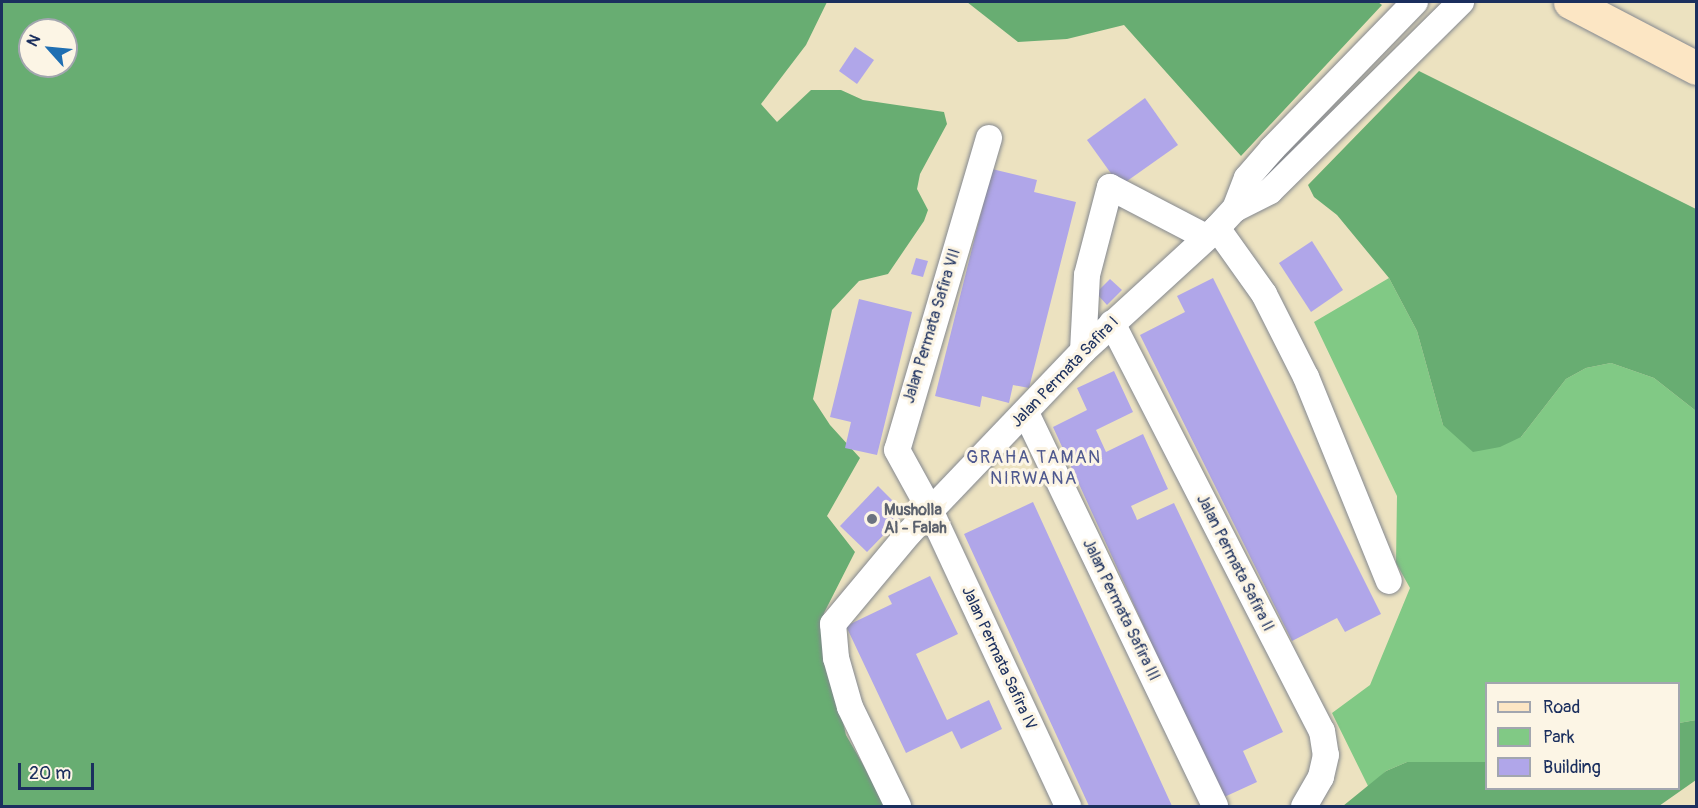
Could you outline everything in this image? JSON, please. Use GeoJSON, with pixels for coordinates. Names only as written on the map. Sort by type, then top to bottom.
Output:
{"type":"FeatureCollection","features":[{"type":"Feature","properties":{"kind":"main road"},"geometry":{"type":"LineString","coordinates":[[1570,2],[1696,68]]}},
{"type":"Feature","properties":{"kind":"street","name":"Jalan Permata Safira I"},"geometry":{"type":"LineString","coordinates":[[1235,209],[1247,178],[1415,2]]}},
{"type":"Feature","properties":{"kind":"street","name":"Jalan Permata Safira I"},"geometry":{"type":"LineString","coordinates":[[898,807],[850,707],[836,658],[833,624],[930,510],[1083,351],[1235,209],[1270,191],[1461,2]]}},
{"type":"Feature","properties":{"kind":"street"},"geometry":{"type":"LineString","coordinates":[[1313,107],[1335,127]]}},
{"type":"Feature","properties":{"kind":"street","name":"Jalan Permata Safira VII"},"geometry":{"type":"LineString","coordinates":[[930,510],[898,456],[897,443],[989,138]]}},
{"type":"Feature","properties":{"kind":"street"},"geometry":{"type":"LineString","coordinates":[[1083,351],[1087,275],[1110,187],[1210,232],[1264,294],[1306,377],[1389,581]]}},
{"type":"Feature","properties":{"kind":"street","name":"Jalan Permata Safira II"},"geometry":{"type":"LineString","coordinates":[[1112,323],[1322,731],[1326,755],[1321,777],[1304,807]]}},
{"type":"Feature","properties":{"kind":"street","name":"Jalan Permata Safira III"},"geometry":{"type":"LineString","coordinates":[[1026,412],[1215,807]]}},
{"type":"Feature","properties":{"kind":"street","name":"Jalan Permata Safira IV"},"geometry":{"type":"LineString","coordinates":[[930,510],[1068,807]]}},
{"type":"Feature","properties":{"kind":"green space"},"geometry":{"type":"Polygon","coordinates":[[[2,2],[827,2],[806,45],[761,104],[777,122],[811,90],[841,90],[863,100],[944,112],[947,124],[920,174],[917,189],[928,210],[924,221],[888,274],[859,281],[832,310],[813,399],[830,425],[860,458],[827,516],[855,552],[824,613],[821,628],[846,735],[887,806],[2,806],[2,2]]]}},
{"type":"Feature","properties":{"kind":"green space"},"geometry":{"type":"Polygon","coordinates":[[[967,2],[1378,2],[1382,5],[1241,156],[1124,25],[1067,39],[1018,42],[967,2]]]}},
{"type":"Feature","properties":{"kind":"green space"},"geometry":{"type":"Polygon","coordinates":[[[1419,71],[1696,209],[1696,411],[1654,378],[1611,363],[1586,368],[1566,379],[1521,437],[1500,447],[1473,452],[1443,425],[1417,331],[1389,278],[1337,215],[1314,197],[1308,185],[1419,71]]]}},
{"type":"Feature","properties":{"kind":"green space"},"geometry":{"type":"Polygon","coordinates":[[[1389,278],[1417,331],[1443,425],[1521,437],[1566,379],[1586,368],[1611,363],[1654,378],[1696,411],[1696,720],[1680,723],[1680,682],[1485,682],[1485,762],[1407,762],[1386,771],[1369,788],[1332,713],[1370,685],[1410,588],[1396,563],[1397,496],[1314,322],[1389,278]]]}},
{"type":"Feature","properties":{"kind":"green space"},"geometry":{"type":"Polygon","coordinates":[[[1696,720],[1696,780],[1659,806],[1343,806],[1386,771],[1407,762],[1485,762],[1485,790],[1680,790],[1680,723],[1696,720]]]}},
{"type":"Feature","properties":{"kind":"building"},"geometry":{"type":"Polygon","coordinates":[[[855,47],[874,60],[857,84],[839,71],[855,47]]]}},
{"type":"Feature","properties":{"kind":"building"},"geometry":{"type":"Polygon","coordinates":[[[1145,98],[1178,145],[1120,186],[1087,140],[1145,98]]]}},
{"type":"Feature","properties":{"kind":"building"},"geometry":{"type":"Polygon","coordinates":[[[992,169],[1037,180],[1034,192],[1076,202],[1029,388],[1013,385],[1009,403],[982,396],[980,407],[935,396],[992,169]]]}},
{"type":"Feature","properties":{"kind":"building"},"geometry":{"type":"Polygon","coordinates":[[[1312,241],[1343,290],[1311,312],[1279,263],[1312,241]]]}},
{"type":"Feature","properties":{"kind":"building"},"geometry":{"type":"Polygon","coordinates":[[[916,258],[928,261],[923,277],[911,274],[916,258]]]}},
{"type":"Feature","properties":{"kind":"building"},"geometry":{"type":"Polygon","coordinates":[[[1213,278],[1381,614],[1345,632],[1337,618],[1292,641],[1140,335],[1185,312],[1177,296],[1213,278]]]}},
{"type":"Feature","properties":{"kind":"building"},"geometry":{"type":"Polygon","coordinates":[[[1110,279],[1122,290],[1107,305],[1096,293],[1110,279]]]}},
{"type":"Feature","properties":{"kind":"building"},"geometry":{"type":"Polygon","coordinates":[[[859,299],[912,312],[877,455],[845,448],[851,422],[830,417],[859,299]]]}},
{"type":"Feature","properties":{"kind":"building"},"geometry":{"type":"Polygon","coordinates":[[[1114,371],[1133,412],[1096,430],[1106,452],[1143,434],[1168,489],[1131,506],[1137,520],[1174,503],[1283,732],[1243,751],[1257,782],[1222,798],[1053,427],[1087,410],[1077,388],[1114,371]]]}},
{"type":"Feature","properties":{"kind":"building","name":"Musholla Al - Falah"},"geometry":{"type":"Polygon","coordinates":[[[878,486],[905,513],[867,552],[840,526],[878,486]]]}},
{"type":"Feature","properties":{"kind":"building"},"geometry":{"type":"Polygon","coordinates":[[[1033,502],[1172,806],[1089,806],[964,534],[1033,502]]]}},
{"type":"Feature","properties":{"kind":"building"},"geometry":{"type":"Polygon","coordinates":[[[930,576],[958,634],[916,654],[947,720],[989,700],[1002,729],[961,749],[952,731],[906,753],[846,626],[892,604],[888,596],[930,576]]]}},
{"type":"Feature","properties":{"kind":"place","name":"Musholla Al - Falah"},"geometry":{"type":"Point","coordinates":[872,519]}},
{"type":"Feature","properties":{"kind":"district","name":"GRAHA TAMAN NIRWANA"},"geometry":{"type":"Point","coordinates":[1034,469]}}]}
